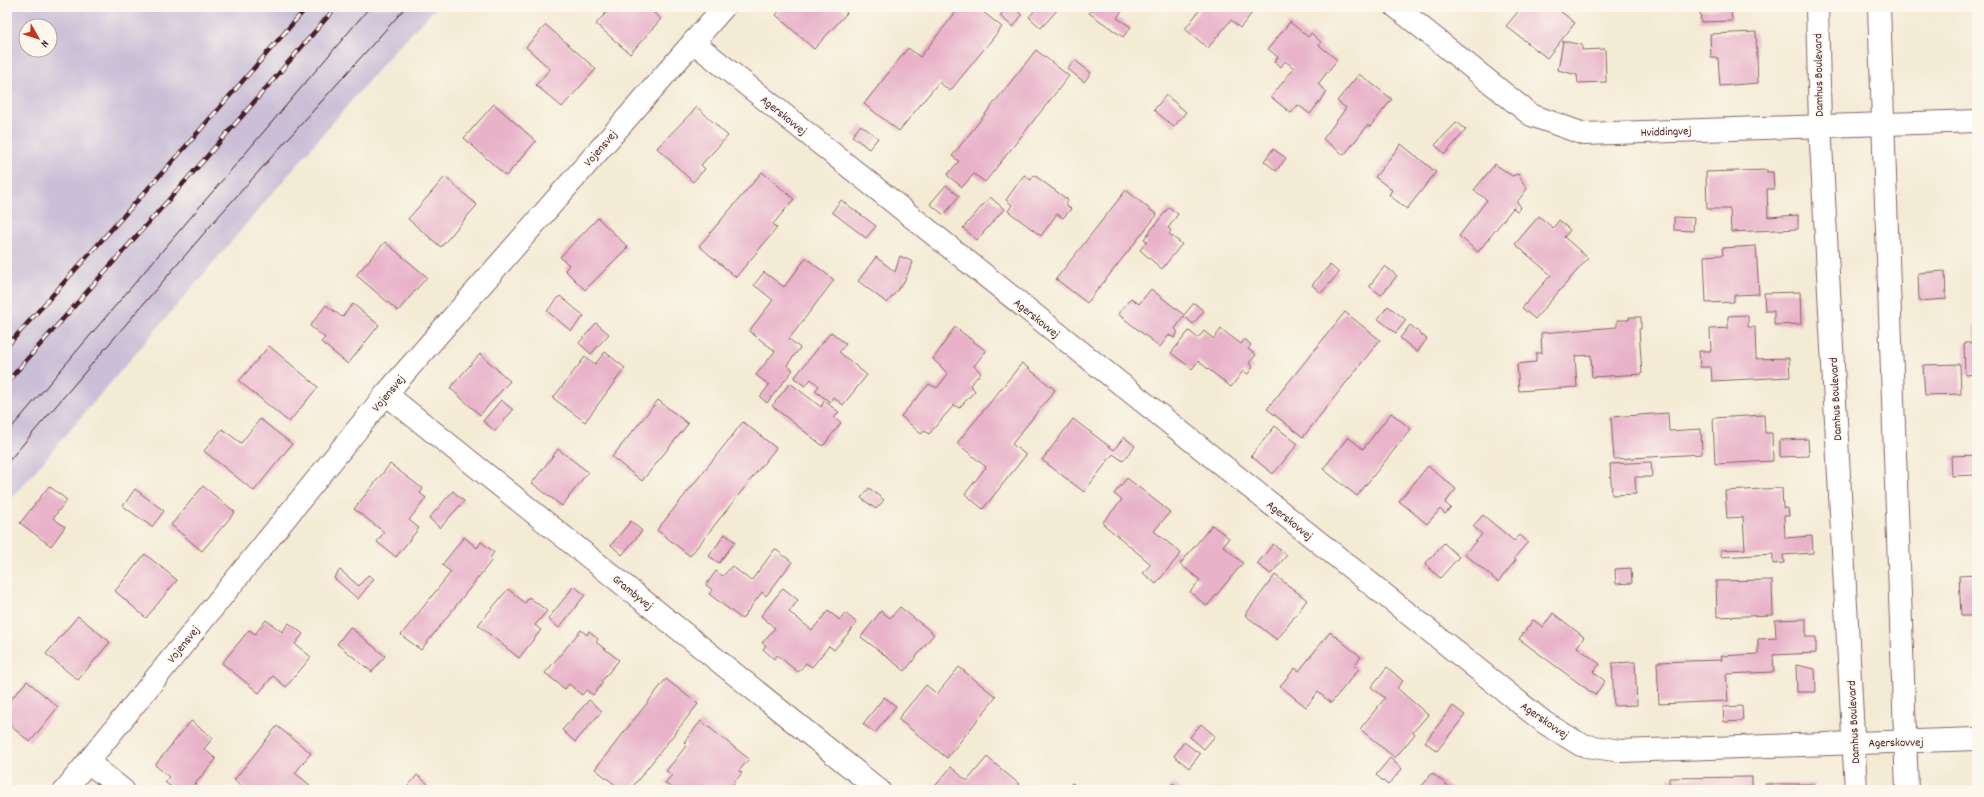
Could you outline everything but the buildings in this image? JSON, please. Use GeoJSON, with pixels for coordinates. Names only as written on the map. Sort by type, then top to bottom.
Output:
{"type":"FeatureCollection","features":[{"type":"Feature","properties":{"kind":"street","name":"Vojensvej"},"geometry":{"type":"LineString","coordinates":[[65,790],[386,394],[724,7]]}},
{"type":"Feature","properties":{"kind":"street","name":"Hviddingvej"},"geometry":{"type":"LineString","coordinates":[[1396,7],[1531,115],[1584,134],[1977,121]]}},
{"type":"Feature","properties":{"kind":"street","name":"Damhus Boulevard"},"geometry":{"type":"LineString","coordinates":[[1817,7],[1820,125],[1856,790]]}},
{"type":"Feature","properties":{"kind":"street"},"geometry":{"type":"LineString","coordinates":[[1879,7],[1904,742],[1907,790]]}},
{"type":"Feature","properties":{"kind":"street","name":"Agerskovvej"},"geometry":{"type":"LineString","coordinates":[[693,42],[1545,723],[1581,745],[1621,751],[1977,739]]}},
{"type":"Feature","properties":{"kind":"street","name":"Grambyvej"},"geometry":{"type":"LineString","coordinates":[[386,394],[879,790]]}},
{"type":"Feature","properties":{"kind":"street"},"geometry":{"type":"LineString","coordinates":[[88,762],[123,790]]}},
{"type":"Feature","properties":{"kind":"shaded area"},"geometry":{"type":"Polygon","coordinates":[[[12,7],[437,7],[394,51],[7,504],[7,12],[12,7]]]}},
{"type":"Feature","properties":{"kind":"tram line"},"geometry":{"type":"LineString","coordinates":[[7,433],[370,7]]}},
{"type":"Feature","properties":{"kind":"tram line"},"geometry":{"type":"LineString","coordinates":[[7,463],[218,217],[406,7]]}},
{"type":"Feature","properties":{"kind":"railway"},"geometry":{"type":"LineString","coordinates":[[7,346],[187,145],[307,7]]}},
{"type":"Feature","properties":{"kind":"railway"},"geometry":{"type":"LineString","coordinates":[[7,382],[204,160],[336,7]]}}]}
